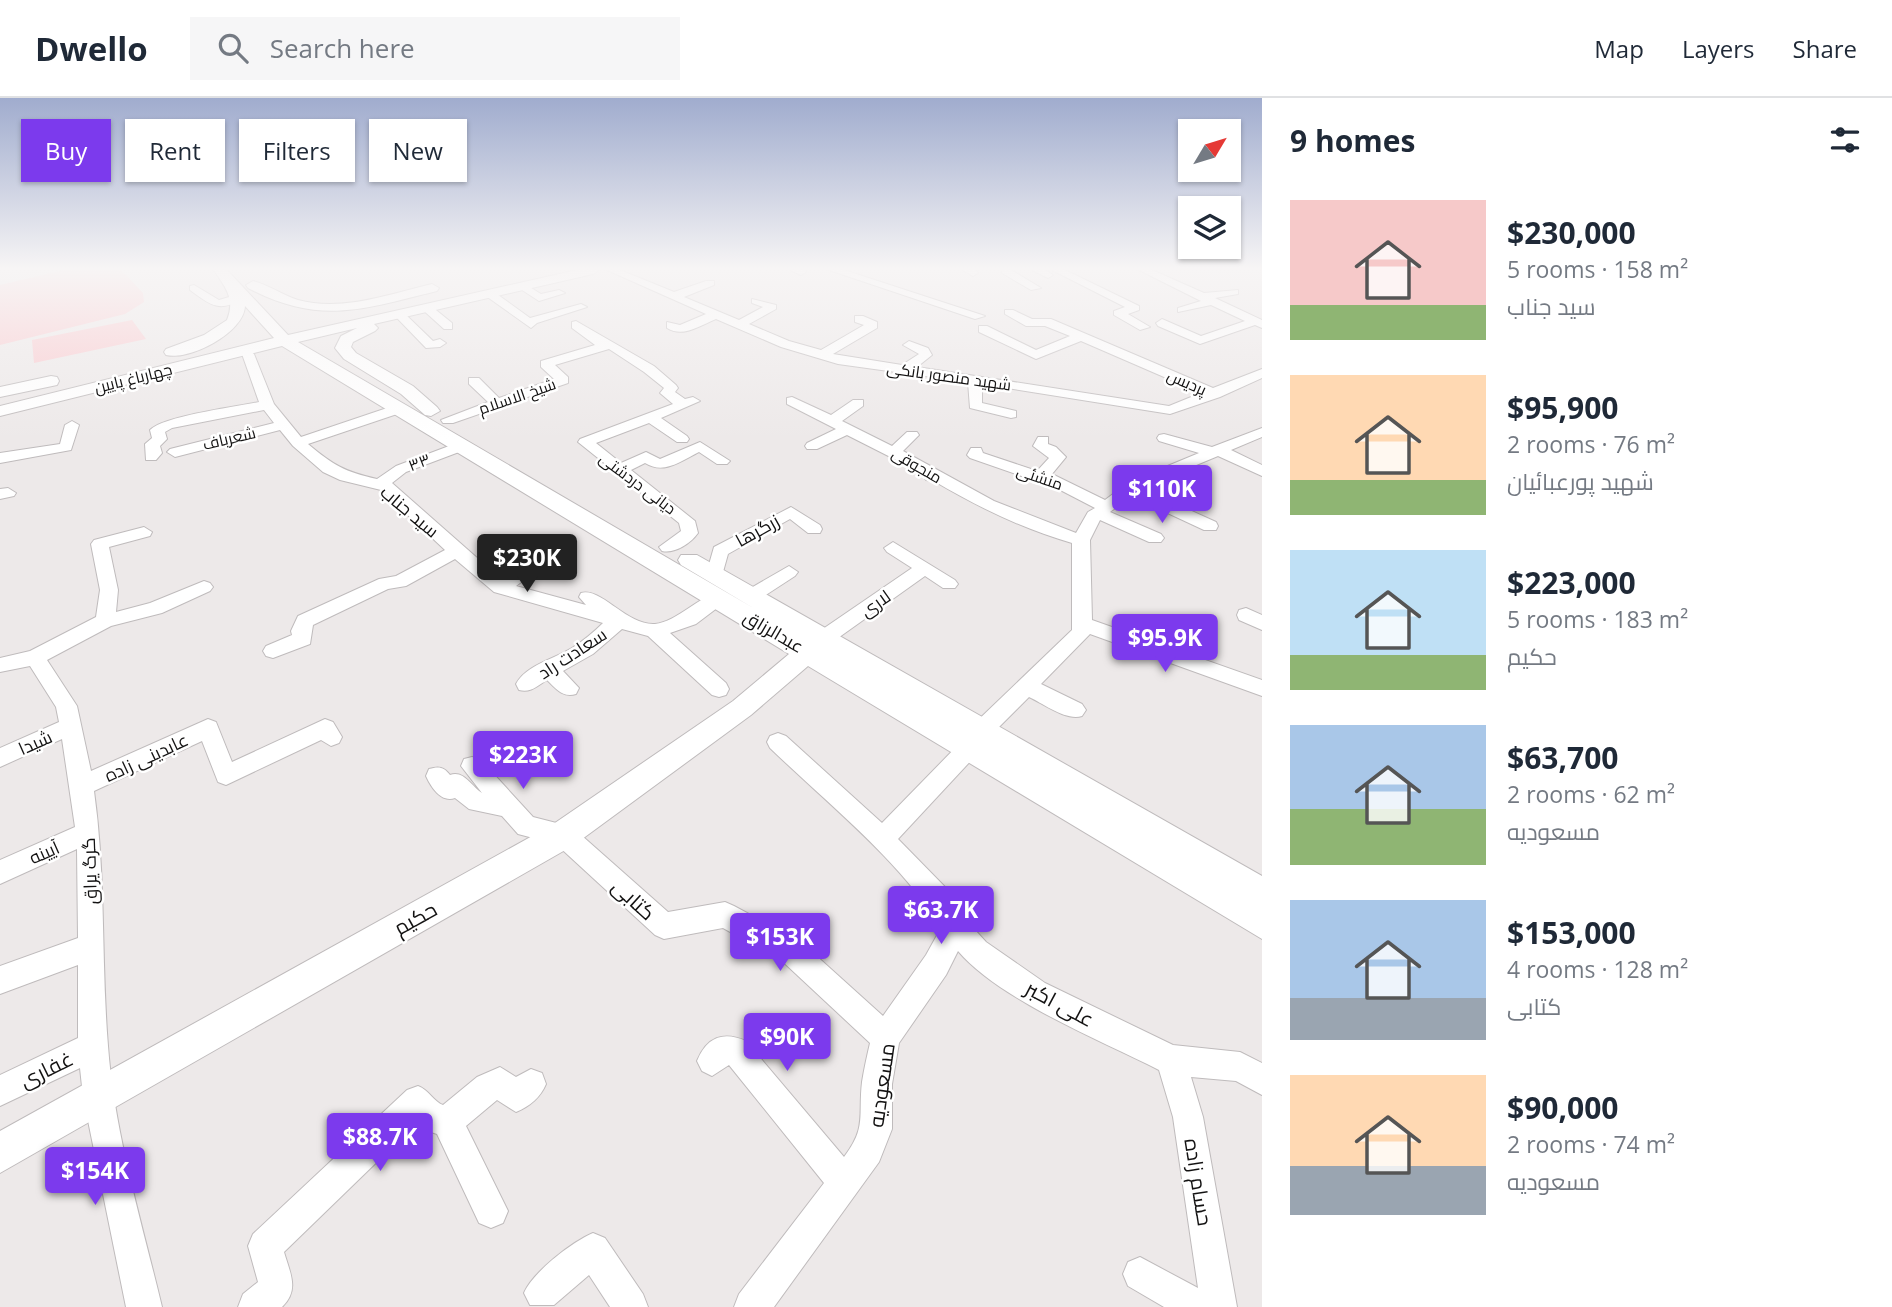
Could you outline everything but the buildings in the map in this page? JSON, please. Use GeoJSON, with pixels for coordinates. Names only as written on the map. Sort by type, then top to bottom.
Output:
{"type":"FeatureCollection","features":[{"type":"Feature","properties":{"kind":"main road"},"geometry":{"type":"LineString","coordinates":[[172,352],[229,326]]}},
{"type":"Feature","properties":{"kind":"main road"},"geometry":{"type":"LineString","coordinates":[[279,326],[292,337]]}},
{"type":"Feature","properties":{"kind":"main road"},"geometry":{"type":"LineString","coordinates":[[284,326],[292,337]]}},
{"type":"Feature","properties":{"kind":"main road","name":"چهارباغ پایین"},"geometry":{"type":"LineString","coordinates":[[0,392],[214,359],[325,326]]}},
{"type":"Feature","properties":{"kind":"main road","name":"چهارباغ پایین"},"geometry":{"type":"LineString","coordinates":[[0,411],[125,372],[172,352],[292,337],[342,326]]}},
{"type":"Feature","properties":{"kind":"main road"},"geometry":{"type":"LineString","coordinates":[[373,326],[346,339],[343,348],[350,356],[407,390],[440,415]]}},
{"type":"Feature","properties":{"kind":"main road"},"geometry":{"type":"LineString","coordinates":[[214,359],[281,352],[292,337]]}},
{"type":"Feature","properties":{"kind":"main road","name":"عبدالرزاق"},"geometry":{"type":"LineString","coordinates":[[292,337],[398,409],[718,598],[817,645],[976,738],[1262,893]]}},
{"type":"Feature","properties":{"kind":"main road","name":"عبدالرزاق"},"geometry":{"type":"LineString","coordinates":[[292,337],[440,415],[751,596],[817,645]]}},
{"type":"Feature","properties":{"kind":"main road","name":"حکیم"},"geometry":{"type":"LineString","coordinates":[[0,1153],[563,835],[742,708],[817,645]]}},
{"type":"Feature","properties":{"kind":"main road","name":"عبدالرزاق"},"geometry":{"type":"LineString","coordinates":[[976,738],[1262,923]]}},
{"type":"Feature","properties":{"kind":"street"},"geometry":{"type":"LineString","coordinates":[[412,326],[430,345],[440,343]]}},
{"type":"Feature","properties":{"kind":"street"},"geometry":{"type":"LineString","coordinates":[[577,326],[605,346]]}},
{"type":"Feature","properties":{"kind":"street"},"geometry":{"type":"LineString","coordinates":[[672,326],[679,330],[687,326]]}},
{"type":"Feature","properties":{"kind":"street","name":"شهید منصور بانکی"},"geometry":{"type":"LineString","coordinates":[[742,326],[785,344],[843,361],[1060,391],[1170,410],[1215,394],[1261,367]]}},
{"type":"Feature","properties":{"kind":"street"},"geometry":{"type":"LineString","coordinates":[[822,355],[871,326]]}},
{"type":"Feature","properties":{"kind":"street","name":"پردیس"},"geometry":{"type":"LineString","coordinates":[[1060,326],[1215,394]]}},
{"type":"Feature","properties":{"kind":"street"},"geometry":{"type":"LineString","coordinates":[[1168,326],[1190,339],[1200,340],[1246,326]]}},
{"type":"Feature","properties":{"kind":"street"},"geometry":{"type":"LineString","coordinates":[[983,329],[1037,355],[1082,336]]}},
{"type":"Feature","properties":{"kind":"street","name":"دیانی دردشتی"},"geometry":{"type":"LineString","coordinates":[[605,346],[611,344],[649,369],[671,388],[667,393],[690,403],[584,442],[620,469],[636,486],[687,521],[690,533],[667,547]]}},
{"type":"Feature","properties":{"kind":"street"},"geometry":{"type":"LineString","coordinates":[[904,370],[926,355],[924,351],[909,345]]}},
{"type":"Feature","properties":{"kind":"street","name":"شیخ الاسلام"},"geometry":{"type":"LineString","coordinates":[[440,415],[568,384],[546,365],[605,346]]}},
{"type":"Feature","properties":{"kind":"street"},"geometry":{"type":"LineString","coordinates":[[1138,360],[1153,354]]}},
{"type":"Feature","properties":{"kind":"street"},"geometry":{"type":"LineString","coordinates":[[248,355],[267,405],[298,443],[398,409]]}},
{"type":"Feature","properties":{"kind":"street"},"geometry":{"type":"LineString","coordinates":[[1135,380],[1160,370]]}},
{"type":"Feature","properties":{"kind":"street"},"geometry":{"type":"LineString","coordinates":[[975,380],[975,405],[1011,414]]}},
{"type":"Feature","properties":{"kind":"street"},"geometry":{"type":"LineString","coordinates":[[474,381],[497,403]]}},
{"type":"Feature","properties":{"kind":"street"},"geometry":{"type":"LineString","coordinates":[[832,421],[858,403]]}},
{"type":"Feature","properties":{"kind":"street"},"geometry":{"type":"LineString","coordinates":[[150,457],[154,453],[152,444],[160,439],[157,430],[168,425],[267,405]]}},
{"type":"Feature","properties":{"kind":"street","name":"منجوقی"},"geometry":{"type":"LineString","coordinates":[[796,407],[848,429],[878,436],[894,452],[930,471],[927,473],[932,477],[936,476],[970,495],[1053,533],[1082,540]]}},
{"type":"Feature","properties":{"kind":"street"},"geometry":{"type":"LineString","coordinates":[[652,418],[682,439]]}},
{"type":"Feature","properties":{"kind":"street"},"geometry":{"type":"LineString","coordinates":[[0,458],[66,447],[72,425]]}},
{"type":"Feature","properties":{"kind":"street","name":"شعرباف"},"geometry":{"type":"LineString","coordinates":[[176,452],[283,425]]}},
{"type":"Feature","properties":{"kind":"street"},"geometry":{"type":"LineString","coordinates":[[811,446],[848,429]]}},
{"type":"Feature","properties":{"kind":"street"},"geometry":{"type":"LineString","coordinates":[[882,839],[976,738],[1081,632],[1082,540],[1102,510],[1129,489],[1262,432]]}},
{"type":"Feature","properties":{"kind":"street"},"geometry":{"type":"LineString","coordinates":[[894,452],[912,435]]}},
{"type":"Feature","properties":{"kind":"street"},"geometry":{"type":"LineString","coordinates":[[1164,438],[1215,451],[1262,471]]}},
{"type":"Feature","properties":{"kind":"street"},"geometry":{"type":"LineString","coordinates":[[1043,475],[1058,457],[1050,453],[1051,450],[1040,446],[1044,440]]}},
{"type":"Feature","properties":{"kind":"street","name":"سید جناب"},"geometry":{"type":"LineString","coordinates":[[298,443],[324,466],[346,477],[380,484],[398,496],[500,589],[655,631]]}},
{"type":"Feature","properties":{"kind":"street","name":"۳۳"},"geometry":{"type":"LineString","coordinates":[[380,484],[401,469],[462,446]]}},
{"type":"Feature","properties":{"kind":"street"},"geometry":{"type":"LineString","coordinates":[[620,469],[646,457],[659,465],[700,446],[722,461]]}},
{"type":"Feature","properties":{"kind":"street","name":"منشئی"},"geometry":{"type":"LineString","coordinates":[[976,451],[975,455],[1000,464],[1036,476],[1043,475],[1155,538]]}},
{"type":"Feature","properties":{"kind":"street"},"geometry":{"type":"LineString","coordinates":[[1129,489],[1210,526]]}},
{"type":"Feature","properties":{"kind":"street","name":"زرگرها"},"geometry":{"type":"LineString","coordinates":[[715,575],[720,551],[791,512],[814,530]]}},
{"type":"Feature","properties":{"kind":"street"},"geometry":{"type":"LineString","coordinates":[[105,621],[108,590],[100,544],[144,532]]}},
{"type":"Feature","properties":{"kind":"street"},"geometry":{"type":"LineString","coordinates":[[893,548],[949,584]]}},
{"type":"Feature","properties":{"kind":"street"},"geometry":{"type":"LineString","coordinates":[[285,653],[303,639],[301,631],[305,621],[385,583],[400,582],[456,551]]}},
{"type":"Feature","properties":{"kind":"street"},"geometry":{"type":"LineString","coordinates":[[500,589],[532,567]]}},
{"type":"Feature","properties":{"kind":"street","name":"لاری"},"geometry":{"type":"LineString","coordinates":[[817,645],[925,568]]}},
{"type":"Feature","properties":{"kind":"street"},"geometry":{"type":"LineString","coordinates":[[751,596],[789,572]]}},
{"type":"Feature","properties":{"kind":"street"},"geometry":{"type":"LineString","coordinates":[[0,665],[35,657],[105,621],[155,608],[204,587]]}},
{"type":"Feature","properties":{"kind":"street"},"geometry":{"type":"LineString","coordinates":[[588,597],[618,621]]}},
{"type":"Feature","properties":{"kind":"street"},"geometry":{"type":"LineString","coordinates":[[718,598],[690,619],[655,631],[719,689]]}},
{"type":"Feature","properties":{"kind":"street","name":"سعادت راد"},"geometry":{"type":"LineString","coordinates":[[526,684],[547,668],[581,652],[618,621]]}},
{"type":"Feature","properties":{"kind":"street"},"geometry":{"type":"LineString","coordinates":[[1082,624],[1262,688]]}},
{"type":"Feature","properties":{"kind":"street","name":"گرگ یراق"},"geometry":{"type":"LineString","coordinates":[[35,657],[66,706],[82,786],[88,833],[93,1046],[98,1096],[144,1307]]}},
{"type":"Feature","properties":{"kind":"street"},"geometry":{"type":"LineString","coordinates":[[547,668],[569,688]]}},
{"type":"Feature","properties":{"kind":"street"},"geometry":{"type":"LineString","coordinates":[[1026,686],[1075,710]]}},
{"type":"Feature","properties":{"kind":"street","name":"شیدا"},"geometry":{"type":"LineString","coordinates":[[0,758],[70,726]]}},
{"type":"Feature","properties":{"kind":"street","name":"عابدینی زاده"},"geometry":{"type":"LineString","coordinates":[[82,786],[208,728],[226,775],[325,728],[331,737]]}},
{"type":"Feature","properties":{"kind":"street","name":"علی اکبر"},"geometry":{"type":"LineString","coordinates":[[778,742],[882,839],[937,897],[956,929],[976,951],[1035,993],[1171,1060],[1240,1067],[1262,1080]]}},
{"type":"Feature","properties":{"kind":"street"},"geometry":{"type":"LineString","coordinates":[[472,766],[526,826],[563,835]]}},
{"type":"Feature","properties":{"kind":"street"},"geometry":{"type":"LineString","coordinates":[[437,776],[449,790],[456,783],[469,800],[484,805],[507,806]]}},
{"type":"Feature","properties":{"kind":"street","name":"آیینه"},"geometry":{"type":"LineString","coordinates":[[0,872],[88,833]]}},
{"type":"Feature","properties":{"kind":"street","name":"کتابی"},"geometry":{"type":"LineString","coordinates":[[563,835],[664,926],[725,915],[791,951],[885,1038]]}},
{"type":"Feature","properties":{"kind":"street","name":"مسعودیه"},"geometry":{"type":"LineString","coordinates":[[752,1307],[868,1151],[876,1129],[877,1084],[885,1038],[936,965],[956,929]]}},
{"type":"Feature","properties":{"kind":"street"},"geometry":{"type":"LineString","coordinates":[[0,980],[92,946]]}},
{"type":"Feature","properties":{"kind":"street","name":"غفاری"},"geometry":{"type":"LineString","coordinates":[[0,1091],[93,1046]]}},
{"type":"Feature","properties":{"kind":"street"},"geometry":{"type":"LineString","coordinates":[[712,1061],[724,1048],[736,1051],[845,1183]]}},
{"type":"Feature","properties":{"kind":"street","name":"حسام زاده"},"geometry":{"type":"LineString","coordinates":[[1171,1060],[1188,1117],[1219,1307]]}},
{"type":"Feature","properties":{"kind":"street"},"geometry":{"type":"LineString","coordinates":[[447,1121],[488,1088],[500,1082],[516,1097],[531,1084]]}},
{"type":"Feature","properties":{"kind":"street"},"geometry":{"type":"LineString","coordinates":[[256,1307],[277,1288],[265,1246],[418,1101],[430,1117],[447,1121]]}},
{"type":"Feature","properties":{"kind":"street"},"geometry":{"type":"LineString","coordinates":[[447,1121],[491,1211]]}},
{"type":"Feature","properties":{"kind":"street"},"geometry":{"type":"LineString","coordinates":[[542,1293],[593,1250],[626,1305]]}},
{"type":"Feature","properties":{"kind":"street"},"geometry":{"type":"LineString","coordinates":[[1140,1274],[1198,1307]]}},
{"type":"Feature","properties":{"kind":"shaded area"},"geometry":{"type":"Polygon","coordinates":[[[0,326],[75,326],[0,345],[0,326]]]}},
{"type":"Feature","properties":{"kind":"shaded area"},"geometry":{"type":"Polygon","coordinates":[[[100,326],[137,326],[146,339],[34,363],[32,340],[100,326]]]}}]}
